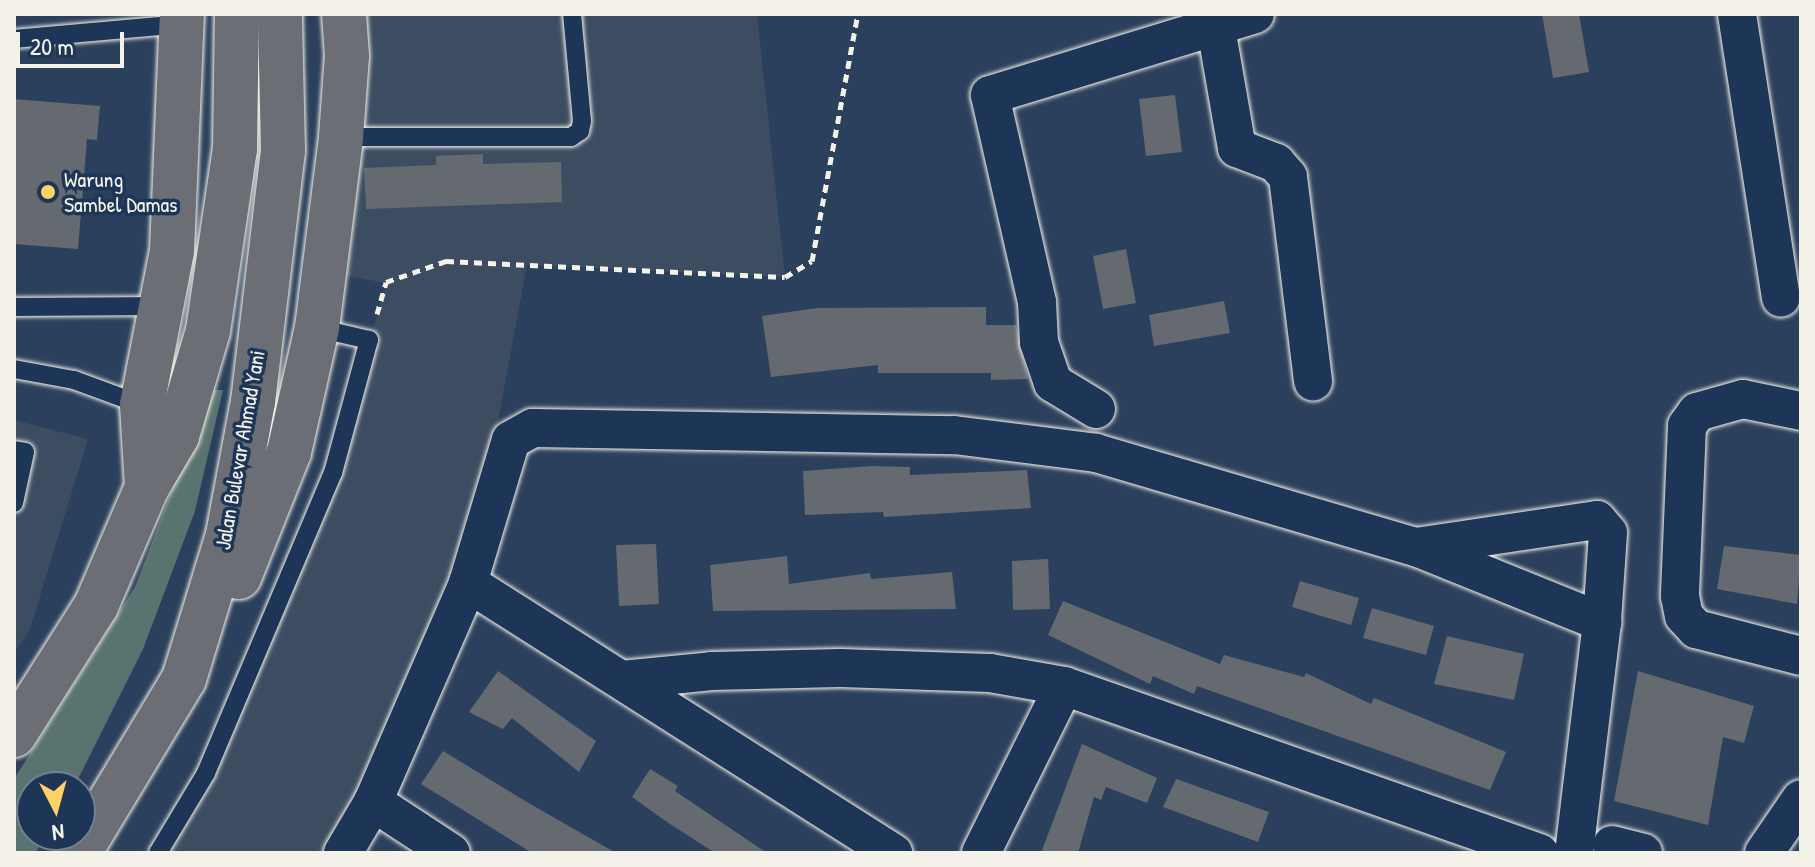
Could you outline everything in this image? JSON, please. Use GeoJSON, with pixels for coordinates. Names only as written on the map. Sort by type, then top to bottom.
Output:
{"type":"FeatureCollection","features":[{"type":"Feature","properties":{"kind":"main road"},"geometry":{"type":"LineString","coordinates":[[14,735],[96,606],[147,487],[177,436],[208,331],[235,149],[237,14]]}},
{"type":"Feature","properties":{"kind":"main road","name":"Jalan Bulevar Ahmad Yani"},"geometry":{"type":"LineString","coordinates":[[79,853],[184,679],[228,535],[245,446],[283,151],[280,14]]}},
{"type":"Feature","properties":{"kind":"main road"},"geometry":{"type":"LineString","coordinates":[[184,679],[245,566],[278,480],[317,328],[341,137],[347,56],[344,14]]}},
{"type":"Feature","properties":{"kind":"main road"},"geometry":{"type":"LineString","coordinates":[[147,487],[142,405],[164,306],[182,92],[182,19]]}},
{"type":"Feature","properties":{"kind":"street"},"geometry":{"type":"LineString","coordinates":[[1096,409],[1053,383],[1039,342],[1037,302],[990,95],[1097,58],[1216,28],[1255,14]]}},
{"type":"Feature","properties":{"kind":"street"},"geometry":{"type":"LineString","coordinates":[[1737,14],[1781,298]]}},
{"type":"Feature","properties":{"kind":"street"},"geometry":{"type":"LineString","coordinates":[[1216,28],[1237,148],[1276,163],[1288,177],[1313,381]]}},
{"type":"Feature","properties":{"kind":"street"},"geometry":{"type":"LineString","coordinates":[[1801,411],[1743,399],[1697,412],[1687,426],[1680,596],[1684,616],[1696,629],[1801,656]]}},
{"type":"Feature","properties":{"kind":"street"},"geometry":{"type":"LineString","coordinates":[[343,853],[373,802],[468,583],[511,440],[533,428],[1024,441],[1110,457],[1416,547],[1602,622]]}},
{"type":"Feature","properties":{"kind":"street"},"geometry":{"type":"LineString","coordinates":[[1416,547],[1597,520],[1608,533],[1602,622],[1574,853]]}},
{"type":"Feature","properties":{"kind":"street"},"geometry":{"type":"LineString","coordinates":[[468,583],[893,853]]}},
{"type":"Feature","properties":{"kind":"street"},"geometry":{"type":"LineString","coordinates":[[622,680],[712,671],[840,668],[990,673],[1064,686],[1539,853]]}},
{"type":"Feature","properties":{"kind":"street"},"geometry":{"type":"LineString","coordinates":[[981,853],[1064,686]]}},
{"type":"Feature","properties":{"kind":"street"},"geometry":{"type":"LineString","coordinates":[[1764,853],[1801,799]]}},
{"type":"Feature","properties":{"kind":"street"},"geometry":{"type":"LineString","coordinates":[[373,802],[451,853]]}},
{"type":"Feature","properties":{"kind":"lane"},"geometry":{"type":"LineString","coordinates":[[341,137],[571,137],[580,131],[582,121],[572,14]]}},
{"type":"Feature","properties":{"kind":"lane"},"geometry":{"type":"LineString","coordinates":[[14,39],[102,22],[182,19]]}},
{"type":"Feature","properties":{"kind":"lane"},"geometry":{"type":"LineString","coordinates":[[14,307],[164,306]]}},
{"type":"Feature","properties":{"kind":"lane"},"geometry":{"type":"LineString","coordinates":[[158,853],[206,773],[333,473],[369,340],[317,328]]}},
{"type":"Feature","properties":{"kind":"lane"},"geometry":{"type":"LineString","coordinates":[[14,369],[74,380],[142,405]]}},
{"type":"Feature","properties":{"kind":"lane"},"geometry":{"type":"LineString","coordinates":[[14,450],[25,452],[14,503]]}},
{"type":"Feature","properties":{"kind":"path"},"geometry":{"type":"LineString","coordinates":[[369,340],[386,282],[446,261],[785,277],[812,261],[858,14]]}},
{"type":"Feature","properties":{"kind":"shaded area"},"geometry":{"type":"Polygon","coordinates":[[[344,14],[757,14],[785,277],[527,265],[468,583],[343,853],[158,853],[206,773],[333,473],[386,283],[326,272],[344,14]]]}},
{"type":"Feature","properties":{"kind":"shaded area"},"geometry":{"type":"Polygon","coordinates":[[[14,420],[88,439],[30,629],[14,653],[14,420]]]}},
{"type":"Feature","properties":{"kind":"green space"},"geometry":{"type":"Polygon","coordinates":[[[210,390],[223,390],[195,511],[143,649],[82,771],[19,771],[135,587],[210,390]]]}},
{"type":"Feature","properties":{"kind":"green space"},"geometry":{"type":"Polygon","coordinates":[[[16,776],[16,851],[36,851],[35,853],[14,853],[16,776]]]}},
{"type":"Feature","properties":{"kind":"building"},"geometry":{"type":"Polygon","coordinates":[[[1542,14],[1579,14],[1589,72],[1553,78],[1542,14]]]}},
{"type":"Feature","properties":{"kind":"building"},"geometry":{"type":"Polygon","coordinates":[[[1175,95],[1182,152],[1146,156],[1139,99],[1175,95]]]}},
{"type":"Feature","properties":{"kind":"building","name":"Warung Sambel Damas"},"geometry":{"type":"Polygon","coordinates":[[[14,99],[100,106],[97,140],[87,139],[78,249],[14,244],[14,99]]]}},
{"type":"Feature","properties":{"kind":"building"},"geometry":{"type":"Polygon","coordinates":[[[483,154],[483,164],[561,162],[562,202],[366,209],[364,168],[436,165],[436,156],[483,154]]]}},
{"type":"Feature","properties":{"kind":"building"},"geometry":{"type":"Polygon","coordinates":[[[1126,249],[1136,303],[1103,309],[1093,256],[1126,249]]]}},
{"type":"Feature","properties":{"kind":"building"},"geometry":{"type":"Polygon","coordinates":[[[1224,301],[1230,333],[1154,346],[1149,315],[1224,301]]]}},
{"type":"Feature","properties":{"kind":"building"},"geometry":{"type":"Polygon","coordinates":[[[986,307],[986,325],[1016,325],[1028,379],[991,380],[991,373],[878,373],[878,365],[771,377],[762,316],[817,308],[986,307]]]}},
{"type":"Feature","properties":{"kind":"building"},"geometry":{"type":"Polygon","coordinates":[[[872,466],[910,467],[910,475],[1027,470],[1031,508],[884,517],[883,512],[805,515],[803,471],[872,466]]]}},
{"type":"Feature","properties":{"kind":"building"},"geometry":{"type":"Polygon","coordinates":[[[656,544],[659,604],[619,606],[616,545],[656,544]]]}},
{"type":"Feature","properties":{"kind":"building"},"geometry":{"type":"Polygon","coordinates":[[[1724,546],[1801,555],[1797,604],[1717,589],[1724,546]]]}},
{"type":"Feature","properties":{"kind":"building"},"geometry":{"type":"Polygon","coordinates":[[[787,556],[789,584],[870,573],[871,579],[952,572],[956,609],[713,611],[710,565],[787,556]]]}},
{"type":"Feature","properties":{"kind":"building"},"geometry":{"type":"Polygon","coordinates":[[[1048,559],[1050,609],[1013,610],[1012,561],[1048,559]]]}},
{"type":"Feature","properties":{"kind":"building"},"geometry":{"type":"Polygon","coordinates":[[[1300,581],[1359,598],[1351,625],[1292,607],[1300,581]]]}},
{"type":"Feature","properties":{"kind":"building"},"geometry":{"type":"Polygon","coordinates":[[[1063,601],[1220,664],[1224,655],[1304,677],[1306,673],[1371,704],[1374,698],[1506,752],[1490,790],[1197,686],[1194,694],[1153,676],[1150,684],[1048,635],[1063,601]]]}},
{"type":"Feature","properties":{"kind":"building"},"geometry":{"type":"Polygon","coordinates":[[[1372,608],[1434,626],[1426,655],[1363,638],[1372,608]]]}},
{"type":"Feature","properties":{"kind":"building"},"geometry":{"type":"Polygon","coordinates":[[[1447,636],[1524,654],[1514,700],[1434,684],[1447,636]]]}},
{"type":"Feature","properties":{"kind":"building"},"geometry":{"type":"Polygon","coordinates":[[[498,671],[596,741],[579,772],[512,718],[503,729],[469,712],[498,671]]]}},
{"type":"Feature","properties":{"kind":"building"},"geometry":{"type":"Polygon","coordinates":[[[1638,671],[1754,706],[1744,743],[1723,737],[1708,825],[1614,801],[1638,671]]]}},
{"type":"Feature","properties":{"kind":"building"},"geometry":{"type":"Polygon","coordinates":[[[1082,744],[1157,778],[1147,803],[1106,787],[1101,800],[1094,797],[1078,853],[1041,853],[1082,744]]]}},
{"type":"Feature","properties":{"kind":"building"},"geometry":{"type":"Polygon","coordinates":[[[443,751],[616,853],[532,853],[421,784],[443,751]]]}},
{"type":"Feature","properties":{"kind":"building"},"geometry":{"type":"Polygon","coordinates":[[[650,769],[678,786],[675,791],[767,853],[715,853],[632,797],[650,769]]]}},
{"type":"Feature","properties":{"kind":"building"},"geometry":{"type":"Polygon","coordinates":[[[1176,779],[1269,812],[1258,842],[1163,807],[1176,779]]]}},
{"type":"Feature","properties":{"kind":"place","name":"Warung Sambel Damas"},"geometry":{"type":"Point","coordinates":[48,192]}}]}
